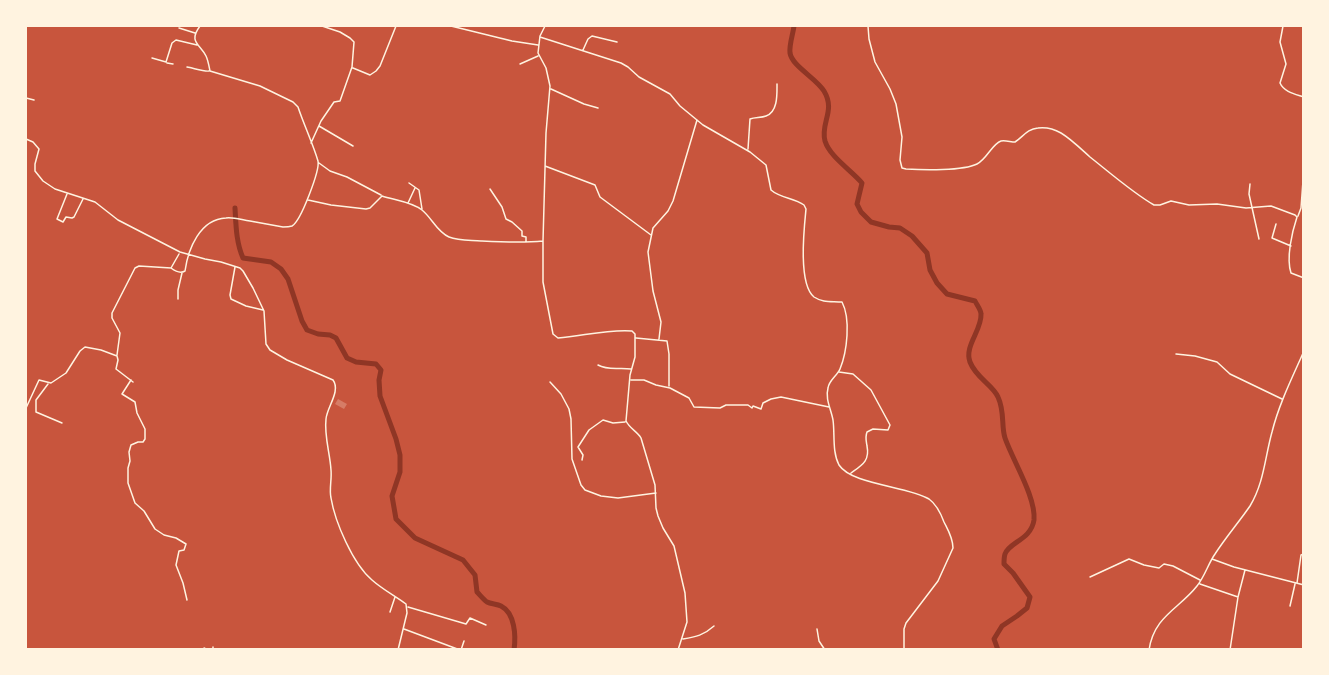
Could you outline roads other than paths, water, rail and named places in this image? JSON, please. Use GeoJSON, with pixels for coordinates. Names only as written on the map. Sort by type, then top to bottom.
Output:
{"type":"FeatureCollection","features":[{"type":"Feature","properties":{"kind":"street"},"geometry":{"type":"LineString","coordinates":[[200,26],[196,33],[197,45],[207,57],[210,71]]}},
{"type":"Feature","properties":{"kind":"street"},"geometry":{"type":"LineString","coordinates":[[311,143],[322,117],[333,103],[340,101],[352,67],[353,40],[340,32],[322,26]]}},
{"type":"Feature","properties":{"kind":"street"},"geometry":{"type":"LineString","coordinates":[[352,67],[370,75],[376,71],[396,26]]}},
{"type":"Feature","properties":{"kind":"street"},"geometry":{"type":"LineString","coordinates":[[451,26],[513,42],[538,45]]}},
{"type":"Feature","properties":{"kind":"street"},"geometry":{"type":"LineString","coordinates":[[545,26],[538,45],[539,56],[546,68],[550,89],[544,166],[543,241],[543,282],[548,312],[555,337],[562,338],[587,333],[634,332],[635,357],[629,380],[626,421],[628,426],[641,438],[655,485],[658,516],[674,546],[686,593],[687,622],[678,650]]}},
{"type":"Feature","properties":{"kind":"street"},"geometry":{"type":"LineString","coordinates":[[868,26],[875,62],[896,104],[902,137],[900,160],[902,168],[906,170],[974,165],[987,156],[999,142],[1015,142],[1028,130],[1043,128],[1062,134],[1154,205],[1160,206],[1171,201],[1189,205],[1217,204],[1253,208],[1271,206],[1296,216]]}},
{"type":"Feature","properties":{"kind":"street"},"geometry":{"type":"LineString","coordinates":[[1283,26],[1280,42],[1286,64],[1280,83],[1288,92],[1304,97]]}},
{"type":"Feature","properties":{"kind":"street"},"geometry":{"type":"LineString","coordinates":[[179,28],[196,33]]}},
{"type":"Feature","properties":{"kind":"street"},"geometry":{"type":"LineString","coordinates":[[582,50],[592,36],[617,42]]}},
{"type":"Feature","properties":{"kind":"street"},"geometry":{"type":"LineString","coordinates":[[540,37],[628,67],[639,77],[670,94],[680,106],[703,125],[748,151],[766,165],[773,193],[804,205],[806,209],[802,241],[808,291],[816,299],[842,302],[845,310],[846,341],[839,372],[830,381],[827,396],[833,420],[835,452],[840,467],[866,480],[929,499],[942,517],[952,538],[953,548],[940,577],[906,623],[904,650]]}},
{"type":"Feature","properties":{"kind":"street"},"geometry":{"type":"LineString","coordinates":[[166,62],[174,40],[178,39],[197,45]]}},
{"type":"Feature","properties":{"kind":"street"},"geometry":{"type":"LineString","coordinates":[[520,64],[539,56]]}},
{"type":"Feature","properties":{"kind":"street"},"geometry":{"type":"LineString","coordinates":[[152,58],[173,64]]}},
{"type":"Feature","properties":{"kind":"street"},"geometry":{"type":"LineString","coordinates":[[178,298],[193,241],[204,229],[221,218],[290,227],[299,217],[307,200],[318,163],[298,107],[294,102],[260,86],[210,71],[205,72],[187,67]]}},
{"type":"Feature","properties":{"kind":"street"},"geometry":{"type":"LineString","coordinates":[[748,151],[750,119],[765,117],[772,111],[777,98],[777,84]]}},
{"type":"Feature","properties":{"kind":"street"},"geometry":{"type":"LineString","coordinates":[[550,89],[583,104],[598,108]]}},
{"type":"Feature","properties":{"kind":"street"},"geometry":{"type":"LineString","coordinates":[[26,98],[34,100]]}},
{"type":"Feature","properties":{"kind":"street"},"geometry":{"type":"LineString","coordinates":[[659,339],[661,322],[653,293],[648,252],[654,226],[667,212],[673,201],[697,119]]}},
{"type":"Feature","properties":{"kind":"street"},"geometry":{"type":"LineString","coordinates":[[318,126],[352,146]]}},
{"type":"Feature","properties":{"kind":"street"},"geometry":{"type":"LineString","coordinates":[[26,139],[33,142],[39,149],[35,168],[37,175],[55,189],[95,202],[118,220],[180,252],[221,261],[243,271],[263,310],[266,344],[270,350],[333,380],[336,384],[327,412],[326,428],[332,471],[330,492],[339,527],[358,562],[371,579],[407,607],[466,624],[470,618],[486,625]]}},
{"type":"Feature","properties":{"kind":"street"},"geometry":{"type":"LineString","coordinates":[[318,163],[331,172],[347,177],[382,196],[422,210],[438,230],[450,238],[526,243],[543,241]]}},
{"type":"Feature","properties":{"kind":"street"},"geometry":{"type":"LineString","coordinates":[[544,166],[595,185],[600,197],[652,236]]}},
{"type":"Feature","properties":{"kind":"street"},"geometry":{"type":"LineString","coordinates":[[1304,166],[1301,208],[1296,216],[1289,267],[1290,272],[1304,278]]}},
{"type":"Feature","properties":{"kind":"street"},"geometry":{"type":"LineString","coordinates":[[409,183],[421,194],[422,210]]}},
{"type":"Feature","properties":{"kind":"street"},"geometry":{"type":"LineString","coordinates":[[1250,184],[1249,194],[1259,239]]}},
{"type":"Feature","properties":{"kind":"street"},"geometry":{"type":"LineString","coordinates":[[407,204],[416,187]]}},
{"type":"Feature","properties":{"kind":"street"},"geometry":{"type":"LineString","coordinates":[[490,189],[502,207],[506,219],[522,231],[522,236],[526,237],[526,243]]}},
{"type":"Feature","properties":{"kind":"street"},"geometry":{"type":"LineString","coordinates":[[67,194],[57,219],[63,222],[66,217],[74,217],[83,198]]}},
{"type":"Feature","properties":{"kind":"street"},"geometry":{"type":"LineString","coordinates":[[307,200],[331,206],[366,209],[382,196]]}},
{"type":"Feature","properties":{"kind":"street"},"geometry":{"type":"LineString","coordinates":[[1276,224],[1272,238],[1291,246]]}},
{"type":"Feature","properties":{"kind":"street"},"geometry":{"type":"LineString","coordinates":[[171,268],[180,252]]}},
{"type":"Feature","properties":{"kind":"street"},"geometry":{"type":"LineString","coordinates":[[183,272],[174,271],[171,268],[139,266],[135,268],[112,313],[112,318],[120,333],[117,369],[132,381],[123,392],[135,402],[136,411],[145,430],[145,441],[131,444],[128,483],[135,504],[144,511],[155,529],[163,535],[176,537],[186,544],[184,550],[179,552],[176,564],[187,600]]}},
{"type":"Feature","properties":{"kind":"street"},"geometry":{"type":"LineString","coordinates":[[235,266],[231,299],[263,310]]}},
{"type":"Feature","properties":{"kind":"street"},"geometry":{"type":"LineString","coordinates":[[636,338],[659,339],[668,344],[669,388]]}},
{"type":"Feature","properties":{"kind":"street"},"geometry":{"type":"LineString","coordinates":[[62,423],[36,411],[36,400],[48,383],[66,373],[85,347],[117,356]]}},
{"type":"Feature","properties":{"kind":"street"},"geometry":{"type":"LineString","coordinates":[[1149,650],[1155,631],[1162,620],[1200,582],[1212,558],[1254,497],[1263,476],[1269,440],[1282,399],[1304,351]]}},
{"type":"Feature","properties":{"kind":"street"},"geometry":{"type":"LineString","coordinates":[[1176,354],[1196,356],[1217,362],[1229,373],[1282,399]]}},
{"type":"Feature","properties":{"kind":"street"},"geometry":{"type":"LineString","coordinates":[[598,366],[610,369],[631,369]]}},
{"type":"Feature","properties":{"kind":"street"},"geometry":{"type":"LineString","coordinates":[[839,372],[853,374],[872,390],[890,425],[888,430],[873,429],[867,432],[867,458],[851,474]]}},
{"type":"Feature","properties":{"kind":"street"},"geometry":{"type":"LineString","coordinates":[[26,408],[39,380],[48,383]]}},
{"type":"Feature","properties":{"kind":"street"},"geometry":{"type":"LineString","coordinates":[[629,380],[644,380],[669,388],[690,399],[694,407],[720,408],[726,405],[748,405],[761,409],[763,403],[781,397],[830,407]]}},
{"type":"Feature","properties":{"kind":"street"},"geometry":{"type":"LineString","coordinates":[[550,382],[561,394],[568,409],[571,419],[572,459],[585,490],[601,496],[618,498],[656,493]]}},
{"type":"Feature","properties":{"kind":"street"},"geometry":{"type":"LineString","coordinates":[[582,460],[583,455],[578,448],[589,429],[604,420],[613,423],[626,421]]}},
{"type":"Feature","properties":{"kind":"street"},"geometry":{"type":"LineString","coordinates":[[1290,606],[1301,555],[1304,554]]}},
{"type":"Feature","properties":{"kind":"street"},"geometry":{"type":"LineString","coordinates":[[1212,558],[1246,570],[1304,585]]}},
{"type":"Feature","properties":{"kind":"street"},"geometry":{"type":"LineString","coordinates":[[1090,577],[1129,559],[1159,568],[1164,565],[1171,566],[1200,582],[1238,597]]}},
{"type":"Feature","properties":{"kind":"street"},"geometry":{"type":"LineString","coordinates":[[1230,650],[1238,597],[1246,570]]}},
{"type":"Feature","properties":{"kind":"street"},"geometry":{"type":"LineString","coordinates":[[390,612],[395,596]]}},
{"type":"Feature","properties":{"kind":"street"},"geometry":{"type":"LineString","coordinates":[[398,650],[407,607]]}},
{"type":"Feature","properties":{"kind":"street"},"geometry":{"type":"LineString","coordinates":[[682,639],[697,637],[714,627]]}},
{"type":"Feature","properties":{"kind":"street"},"geometry":{"type":"LineString","coordinates":[[403,629],[460,650],[464,641]]}},
{"type":"Feature","properties":{"kind":"street"},"geometry":{"type":"LineString","coordinates":[[817,629],[820,644],[825,650]]}},
{"type":"Feature","properties":{"kind":"street"},"geometry":{"type":"LineString","coordinates":[[204,648],[208,650]]}},
{"type":"Feature","properties":{"kind":"waterway"},"geometry":{"type":"LineString","coordinates":[[794,26],[790,53],[795,63],[824,91],[829,105],[824,128],[825,141],[836,158],[862,183],[857,204],[861,212],[871,222],[900,228],[912,236],[927,253],[930,270],[937,283],[947,294],[975,301],[981,314],[981,320],[969,350],[970,362],[976,373],[998,397],[1005,438],[1028,490],[1034,511],[1034,520],[1029,532],[1007,550],[1004,560],[1004,564],[1030,597],[1027,608],[1002,626],[994,639],[998,650]]}},
{"type":"Feature","properties":{"kind":"waterway"},"geometry":{"type":"LineString","coordinates":[[235,208],[238,240],[243,258],[271,262],[281,269],[288,279],[307,330],[336,338],[347,358],[356,362],[376,364],[381,370],[380,396],[400,455],[400,472],[392,496],[396,519],[415,538],[463,560],[475,575],[477,592],[487,602],[506,609],[512,619],[514,650]]}}]}
